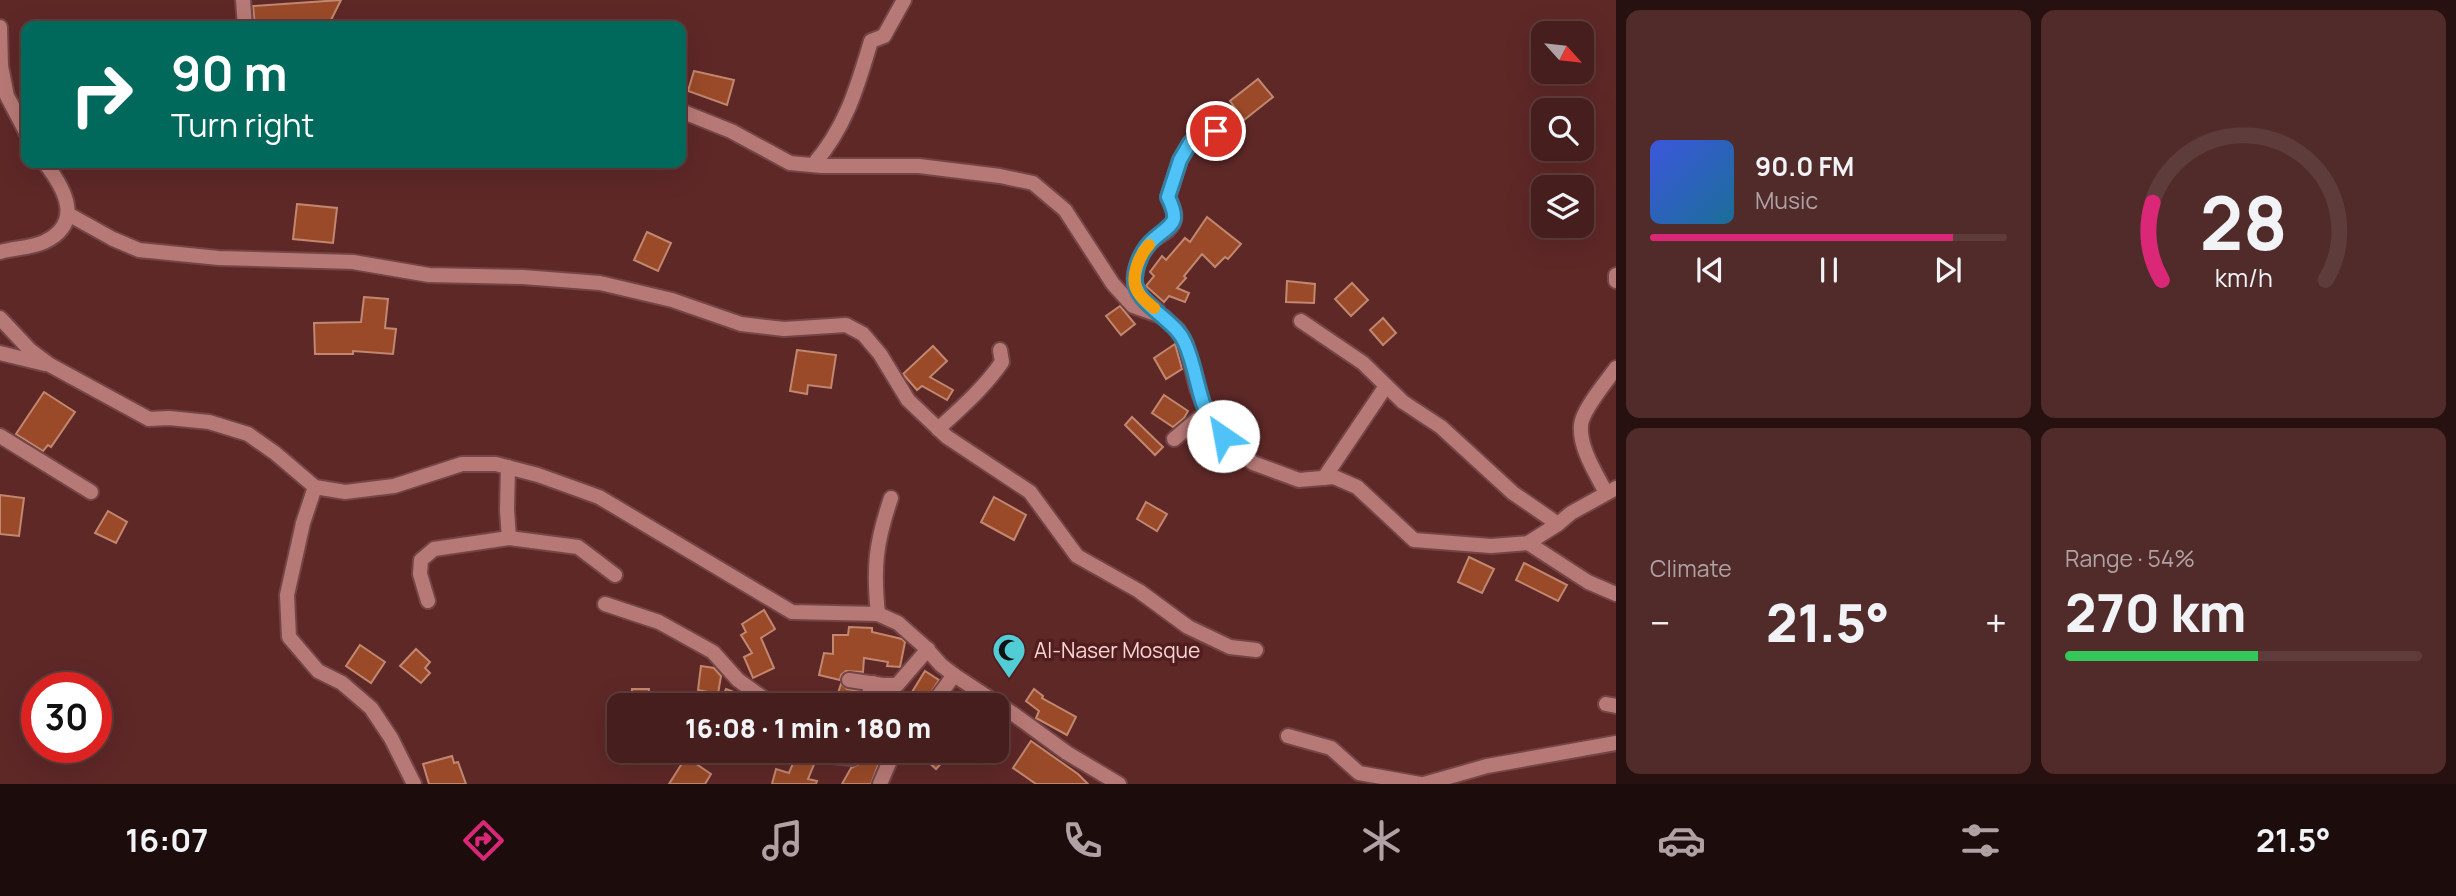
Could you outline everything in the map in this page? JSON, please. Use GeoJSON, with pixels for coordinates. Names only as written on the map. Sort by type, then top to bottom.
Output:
{"type":"FeatureCollection","features":[{"type":"Feature","properties":{"kind":"street"},"geometry":{"type":"LineString","coordinates":[[243,0],[245,21]]}},
{"type":"Feature","properties":{"kind":"street"},"geometry":{"type":"LineString","coordinates":[[813,165],[826,150],[854,99],[871,41],[884,36],[904,0]]}},
{"type":"Feature","properties":{"kind":"street"},"geometry":{"type":"LineString","coordinates":[[0,27],[1,66],[7,96],[21,123]]}},
{"type":"Feature","properties":{"kind":"street"},"geometry":{"type":"LineString","coordinates":[[686,113],[731,131],[790,163],[919,166],[1033,183],[1065,211],[1113,284],[1133,306],[1164,317]]}},
{"type":"Feature","properties":{"kind":"street"},"geometry":{"type":"LineString","coordinates":[[1216,131],[1190,143],[1180,160],[1168,197],[1174,211],[1174,221],[1169,229],[1154,239],[1145,250],[1134,280],[1138,293],[1178,330],[1186,344],[1197,388],[1211,423],[1253,463],[1299,480],[1334,477],[1357,486],[1414,540],[1491,546],[1528,543],[1571,513],[1611,490],[1587,454],[1580,424],[1616,368]]}},
{"type":"Feature","properties":{"kind":"street"},"geometry":{"type":"LineString","coordinates":[[0,252],[42,243],[63,227],[68,214],[68,199],[50,168]]}},
{"type":"Feature","properties":{"kind":"street"},"geometry":{"type":"LineString","coordinates":[[68,214],[139,250],[219,258],[353,262],[429,275],[523,277],[600,283],[672,300],[741,324],[785,329],[846,325],[863,334],[880,354],[908,400],[938,429],[1030,492],[1077,556],[1139,591],[1188,627],[1230,647],[1256,650]]}},
{"type":"Feature","properties":{"kind":"street"},"geometry":{"type":"LineString","coordinates":[[1616,275],[1616,281]]}},
{"type":"Feature","properties":{"kind":"street"},"geometry":{"type":"LineString","coordinates":[[0,318],[30,350],[50,365],[149,419],[209,422],[248,434],[315,487],[345,492],[394,486],[462,464],[496,464],[538,475],[599,498],[792,612],[878,614],[898,622],[928,649],[941,666],[1068,753],[1119,784]]}},
{"type":"Feature","properties":{"kind":"street"},"geometry":{"type":"LineString","coordinates":[[1301,321],[1363,363],[1403,402],[1441,427],[1513,493],[1558,524]]}},
{"type":"Feature","properties":{"kind":"street"},"geometry":{"type":"LineString","coordinates":[[938,429],[980,391],[994,374],[1002,362],[1000,350]]}},
{"type":"Feature","properties":{"kind":"street"},"geometry":{"type":"LineString","coordinates":[[0,353],[50,365]]}},
{"type":"Feature","properties":{"kind":"street"},"geometry":{"type":"LineString","coordinates":[[1324,478],[1386,386]]}},
{"type":"Feature","properties":{"kind":"street"},"geometry":{"type":"LineString","coordinates":[[1174,439],[1198,419],[1211,423]]}},
{"type":"Feature","properties":{"kind":"street"},"geometry":{"type":"LineString","coordinates":[[0,436],[91,492]]}},
{"type":"Feature","properties":{"kind":"street"},"geometry":{"type":"LineString","coordinates":[[508,467],[509,538]]}},
{"type":"Feature","properties":{"kind":"street"},"geometry":{"type":"LineString","coordinates":[[315,487],[303,523],[287,595],[289,636],[318,671],[342,683],[371,708],[391,738],[414,784]]}},
{"type":"Feature","properties":{"kind":"street"},"geometry":{"type":"LineString","coordinates":[[878,614],[875,560],[881,527],[891,498]]}},
{"type":"Feature","properties":{"kind":"street"},"geometry":{"type":"LineString","coordinates":[[428,601],[420,574],[421,560],[434,549],[509,538],[578,547],[615,575]]}},
{"type":"Feature","properties":{"kind":"street"},"geometry":{"type":"LineString","coordinates":[[1528,543],[1588,582],[1616,594]]}},
{"type":"Feature","properties":{"kind":"street"},"geometry":{"type":"LineString","coordinates":[[605,604],[659,622],[713,652],[738,680],[756,693]]}},
{"type":"Feature","properties":{"kind":"street"},"geometry":{"type":"LineString","coordinates":[[849,680],[897,685],[928,649]]}},
{"type":"Feature","properties":{"kind":"street"},"geometry":{"type":"LineString","coordinates":[[941,693],[954,675]]}},
{"type":"Feature","properties":{"kind":"street"},"geometry":{"type":"LineString","coordinates":[[869,693],[873,683]]}},
{"type":"Feature","properties":{"kind":"street"},"geometry":{"type":"LineString","coordinates":[[1288,736],[1331,748],[1359,773],[1422,784],[1487,766],[1616,743]]}},
{"type":"Feature","properties":{"kind":"street"},"geometry":{"type":"LineString","coordinates":[[880,784],[889,763]]}},
{"type":"Feature","properties":{"kind":"building"},"geometry":{"type":"Polygon","coordinates":[[[341,0],[330,21],[254,21],[253,6],[341,0]]]}},
{"type":"Feature","properties":{"kind":"building"},"geometry":{"type":"Polygon","coordinates":[[[694,71],[734,80],[727,105],[688,91],[694,71]]]}},
{"type":"Feature","properties":{"kind":"building"},"geometry":{"type":"Polygon","coordinates":[[[1258,79],[1273,97],[1244,120],[1230,101],[1258,79]]]}},
{"type":"Feature","properties":{"kind":"building"},"geometry":{"type":"Polygon","coordinates":[[[297,204],[337,208],[333,243],[293,239],[297,204]]]}},
{"type":"Feature","properties":{"kind":"building"},"geometry":{"type":"Polygon","coordinates":[[[1207,217],[1241,244],[1228,259],[1225,257],[1215,267],[1202,254],[1177,288],[1189,293],[1185,302],[1169,296],[1164,302],[1146,286],[1154,276],[1150,272],[1162,256],[1166,260],[1185,238],[1190,242],[1207,217]]]}},
{"type":"Feature","properties":{"kind":"building"},"geometry":{"type":"Polygon","coordinates":[[[647,232],[671,243],[658,271],[634,260],[647,232]]]}},
{"type":"Feature","properties":{"kind":"building"},"geometry":{"type":"Polygon","coordinates":[[[1287,281],[1315,284],[1314,303],[1286,302],[1287,281]]]}},
{"type":"Feature","properties":{"kind":"building"},"geometry":{"type":"Polygon","coordinates":[[[1352,283],[1368,300],[1351,316],[1335,299],[1352,283]]]}},
{"type":"Feature","properties":{"kind":"building"},"geometry":{"type":"Polygon","coordinates":[[[364,297],[388,299],[385,328],[396,329],[393,354],[353,351],[353,354],[315,354],[314,323],[361,322],[364,297]]]}},
{"type":"Feature","properties":{"kind":"building"},"geometry":{"type":"Polygon","coordinates":[[[1120,306],[1135,324],[1121,335],[1106,316],[1120,306]]]}},
{"type":"Feature","properties":{"kind":"building"},"geometry":{"type":"Polygon","coordinates":[[[1383,318],[1396,333],[1383,345],[1370,330],[1383,318]]]}},
{"type":"Feature","properties":{"kind":"building"},"geometry":{"type":"Polygon","coordinates":[[[1175,344],[1182,369],[1166,379],[1154,358],[1175,344]]]}},
{"type":"Feature","properties":{"kind":"building"},"geometry":{"type":"Polygon","coordinates":[[[933,346],[947,361],[930,377],[953,390],[947,400],[922,386],[917,390],[903,374],[933,346]]]}},
{"type":"Feature","properties":{"kind":"building"},"geometry":{"type":"Polygon","coordinates":[[[797,350],[836,355],[831,388],[808,385],[807,394],[790,391],[797,350]]]}},
{"type":"Feature","properties":{"kind":"building"},"geometry":{"type":"Polygon","coordinates":[[[44,392],[75,412],[51,447],[48,445],[43,451],[16,434],[44,392]]]}},
{"type":"Feature","properties":{"kind":"building"},"geometry":{"type":"Polygon","coordinates":[[[1164,395],[1188,411],[1173,427],[1152,413],[1164,395]]]}},
{"type":"Feature","properties":{"kind":"building"},"geometry":{"type":"Polygon","coordinates":[[[1132,417],[1163,447],[1155,455],[1125,425],[1132,417]]]}},
{"type":"Feature","properties":{"kind":"building"},"geometry":{"type":"Polygon","coordinates":[[[0,495],[24,498],[19,536],[0,534],[0,495]]]}},
{"type":"Feature","properties":{"kind":"building"},"geometry":{"type":"Polygon","coordinates":[[[994,497],[1026,515],[1014,540],[981,522],[994,497]]]}},
{"type":"Feature","properties":{"kind":"building"},"geometry":{"type":"Polygon","coordinates":[[[1146,502],[1167,514],[1157,531],[1137,519],[1146,502]]]}},
{"type":"Feature","properties":{"kind":"building"},"geometry":{"type":"Polygon","coordinates":[[[108,511],[127,522],[116,543],[95,533],[108,511]]]}},
{"type":"Feature","properties":{"kind":"building"},"geometry":{"type":"Polygon","coordinates":[[[1469,557],[1494,569],[1482,593],[1458,582],[1469,557]]]}},
{"type":"Feature","properties":{"kind":"building"},"geometry":{"type":"Polygon","coordinates":[[[1524,563],[1567,585],[1558,601],[1516,580],[1524,563]]]}},
{"type":"Feature","properties":{"kind":"building"},"geometry":{"type":"Polygon","coordinates":[[[764,610],[775,629],[761,638],[774,668],[753,678],[744,657],[752,653],[741,635],[746,632],[742,624],[764,610]]]}},
{"type":"Feature","properties":{"kind":"building"},"geometry":{"type":"Polygon","coordinates":[[[849,627],[872,628],[872,632],[902,639],[905,642],[900,667],[887,666],[888,662],[864,658],[863,672],[846,671],[840,680],[819,675],[824,653],[833,654],[833,635],[848,635],[849,627]]]}},
{"type":"Feature","properties":{"kind":"building"},"geometry":{"type":"Polygon","coordinates":[[[360,645],[385,662],[371,683],[346,666],[360,645]]]}},
{"type":"Feature","properties":{"kind":"building"},"geometry":{"type":"Polygon","coordinates":[[[416,649],[430,662],[425,668],[430,673],[421,683],[400,666],[416,649]]]}},
{"type":"Feature","properties":{"kind":"building"},"geometry":{"type":"Polygon","coordinates":[[[701,666],[714,668],[721,676],[718,693],[698,690],[701,666]]]}},
{"type":"Feature","properties":{"kind":"building"},"geometry":{"type":"Polygon","coordinates":[[[925,671],[939,680],[931,693],[911,693],[925,671]]]}},
{"type":"Feature","properties":{"kind":"building"},"geometry":{"type":"Polygon","coordinates":[[[841,684],[847,689],[860,691],[859,693],[838,693],[841,684]]]}},
{"type":"Feature","properties":{"kind":"building"},"geometry":{"type":"Polygon","coordinates":[[[632,689],[649,689],[649,693],[632,693],[632,689]]]}},
{"type":"Feature","properties":{"kind":"building"},"geometry":{"type":"Polygon","coordinates":[[[1034,689],[1042,698],[1076,717],[1067,735],[1036,718],[1039,711],[1026,701],[1034,689]]]}},
{"type":"Feature","properties":{"kind":"building"},"geometry":{"type":"Polygon","coordinates":[[[1031,741],[1088,784],[1036,784],[1013,768],[1031,741]]]}},
{"type":"Feature","properties":{"kind":"building"},"geometry":{"type":"Polygon","coordinates":[[[452,756],[454,763],[458,762],[466,784],[429,784],[423,764],[452,756]]]}},
{"type":"Feature","properties":{"kind":"building"},"geometry":{"type":"Polygon","coordinates":[[[682,763],[695,763],[711,774],[705,784],[669,784],[682,763]]]}},
{"type":"Feature","properties":{"kind":"building"},"geometry":{"type":"Polygon","coordinates":[[[793,763],[815,763],[808,779],[817,781],[816,784],[772,784],[776,769],[789,773],[793,763]]]}},
{"type":"Feature","properties":{"kind":"building"},"geometry":{"type":"Polygon","coordinates":[[[879,763],[871,784],[842,784],[851,768],[859,764],[879,763]]]}},
{"type":"Feature","properties":{"kind":"building"},"geometry":{"type":"Polygon","coordinates":[[[929,763],[942,763],[936,769],[929,763]]]}},
{"type":"Feature","properties":{"kind":"slow traffic"},"geometry":{"type":"LineString","coordinates":[[1149,245],[1138,264],[1134,280],[1138,293],[1154,308]]}},
{"type":"Feature","properties":{"kind":"place","name":"Al-Naser Mosque"},"geometry":{"type":"Point","coordinates":[1009,680]}},
{"type":"Feature","properties":{"kind":"route"},"geometry":{"type":"LineString","coordinates":[[1216,131],[1190,143],[1180,160],[1168,197],[1174,211],[1174,221],[1169,229],[1154,239],[1145,250],[1134,280],[1138,293],[1178,330],[1186,344],[1197,388],[1211,423],[1223,436]]}}]}
